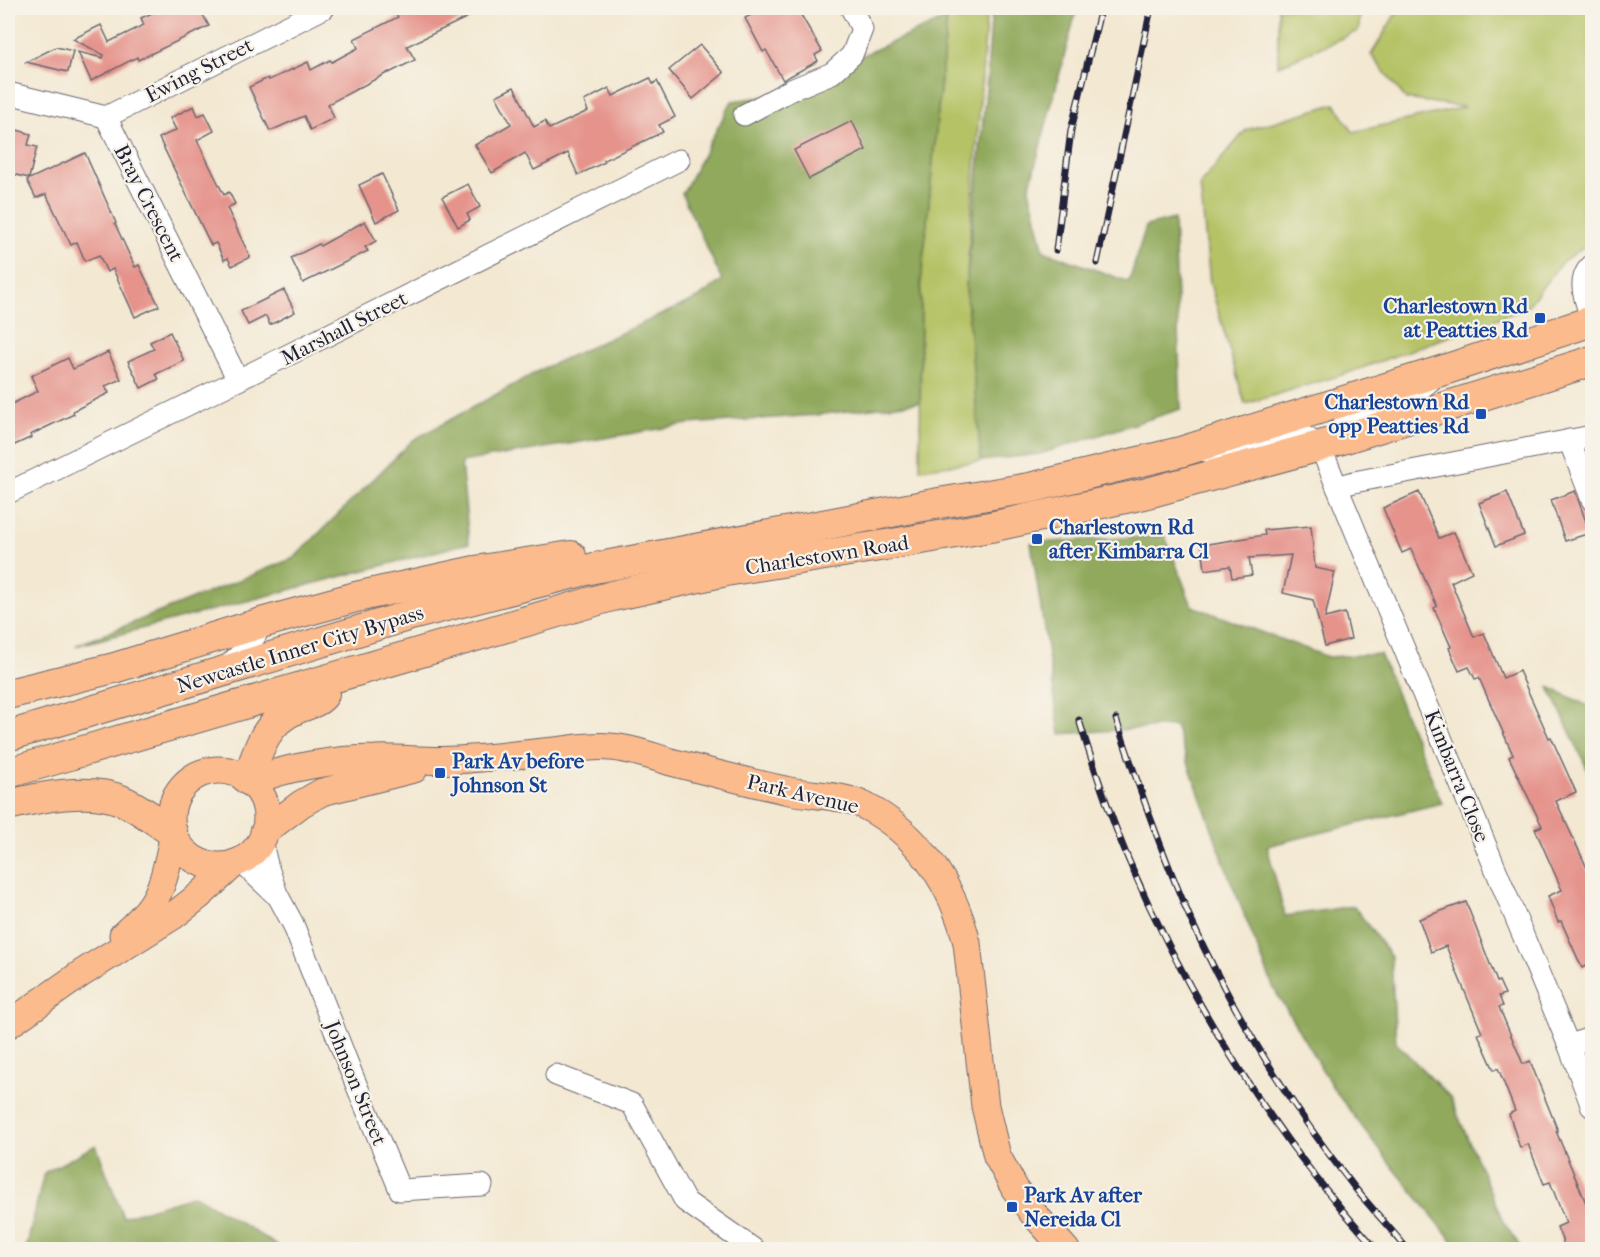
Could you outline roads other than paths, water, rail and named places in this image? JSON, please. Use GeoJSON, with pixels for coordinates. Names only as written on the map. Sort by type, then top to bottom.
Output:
{"type":"FeatureCollection","features":[{"type":"Feature","properties":{"kind":"highway","name":"Charlestown Road"},"geometry":{"type":"LineString","coordinates":[[594,568],[1029,488],[1180,452],[1593,321]]}},
{"type":"Feature","properties":{"kind":"highway","name":"Charlestown Road"},"geometry":{"type":"LineString","coordinates":[[336,676],[612,596],[726,571],[990,527],[1122,499],[1320,446],[1593,361]]}},
{"type":"Feature","properties":{"kind":"highway"},"geometry":{"type":"LineString","coordinates":[[8,694],[114,668],[356,597],[475,571],[574,556],[594,568]]}},
{"type":"Feature","properties":{"kind":"highway","name":"Newcastle Inner City Bypass"},"geometry":{"type":"LineString","coordinates":[[8,736],[411,615],[594,568]]}},
{"type":"Feature","properties":{"kind":"highway","name":"Newcastle Inner City Bypass"},"geometry":{"type":"LineString","coordinates":[[8,773],[336,676]]}},
{"type":"Feature","properties":{"kind":"highway"},"geometry":{"type":"LineString","coordinates":[[249,781],[258,747],[265,734],[286,714],[320,700],[336,676]]}},
{"type":"Feature","properties":{"kind":"highway"},"geometry":{"type":"LineString","coordinates":[[8,805],[58,795],[114,798],[135,807],[173,834]]}},
{"type":"Feature","properties":{"kind":"main road","name":"Park Avenue"},"geometry":{"type":"LineString","coordinates":[[249,781],[297,768],[362,759],[454,760],[610,747],[795,793],[827,795],[863,805],[894,824],[922,851],[955,902],[962,922],[971,967],[985,1106],[997,1156],[1015,1189],[1066,1250]]}},
{"type":"Feature","properties":{"kind":"main road","name":"Park Avenue"},"geometry":{"type":"LineString","coordinates":[[263,836],[301,804],[322,792],[454,760]]}},
{"type":"Feature","properties":{"kind":"main road"},"geometry":{"type":"LineString","coordinates":[[8,1024],[82,973],[174,916],[254,850],[263,836],[267,818],[264,802],[257,789],[249,781],[225,770],[196,775],[183,785],[171,809],[173,834],[162,881],[153,903],[137,922],[82,973]]}},
{"type":"Feature","properties":{"kind":"main road"},"geometry":{"type":"LineString","coordinates":[[173,834],[189,855],[200,861],[220,865],[238,862]]}},
{"type":"Feature","properties":{"kind":"street","name":"Ewing Street"},"geometry":{"type":"LineString","coordinates":[[106,117],[324,8]]}},
{"type":"Feature","properties":{"kind":"street"},"geometry":{"type":"LineString","coordinates":[[744,116],[791,90],[832,73],[852,55],[862,29],[851,8]]}},
{"type":"Feature","properties":{"kind":"street"},"geometry":{"type":"LineString","coordinates":[[8,93],[106,117]]}},
{"type":"Feature","properties":{"kind":"street","name":"Bray Crescent"},"geometry":{"type":"LineString","coordinates":[[106,117],[238,380]]}},
{"type":"Feature","properties":{"kind":"street","name":"Marshall Street"},"geometry":{"type":"LineString","coordinates":[[8,493],[679,160]]}},
{"type":"Feature","properties":{"kind":"street"},"geometry":{"type":"LineString","coordinates":[[1593,266],[1584,275],[1583,285],[1593,321]]}},
{"type":"Feature","properties":{"kind":"street","name":"Charlestown Road"},"geometry":{"type":"LineString","coordinates":[[1180,452],[1239,451],[1299,433],[1320,446],[1338,429],[1415,393],[1444,370]]}},
{"type":"Feature","properties":{"kind":"street"},"geometry":{"type":"LineString","coordinates":[[1337,487],[1593,436]]}},
{"type":"Feature","properties":{"kind":"street"},"geometry":{"type":"LineString","coordinates":[[1569,440],[1593,500]]}},
{"type":"Feature","properties":{"kind":"street","name":"Kimbarra Close"},"geometry":{"type":"LineString","coordinates":[[1320,446],[1593,1107]]}},
{"type":"Feature","properties":{"kind":"street"},"geometry":{"type":"LineString","coordinates":[[219,673],[250,645],[261,623]]}},
{"type":"Feature","properties":{"kind":"street","name":"Johnson Street"},"geometry":{"type":"LineString","coordinates":[[263,836],[271,879],[293,924],[400,1190],[482,1185]]}},
{"type":"Feature","properties":{"kind":"street","name":"Johnson Street"},"geometry":{"type":"LineString","coordinates":[[238,862],[271,889],[281,902]]}},
{"type":"Feature","properties":{"kind":"street"},"geometry":{"type":"LineString","coordinates":[[1569,1046],[1593,1037]]}},
{"type":"Feature","properties":{"kind":"street"},"geometry":{"type":"LineString","coordinates":[[556,1075],[632,1104],[685,1201],[755,1250]]}},
{"type":"Feature","properties":{"kind":"railway"},"geometry":{"type":"LineString","coordinates":[[1056,250],[1071,130],[1101,8]]}},
{"type":"Feature","properties":{"kind":"railway"},"geometry":{"type":"LineString","coordinates":[[1097,263],[1151,8]]}},
{"type":"Feature","properties":{"kind":"railway"},"geometry":{"type":"LineString","coordinates":[[1116,719],[1170,870],[1207,954],[1244,1024],[1286,1092],[1332,1158],[1408,1250]]}},
{"type":"Feature","properties":{"kind":"railway"},"geometry":{"type":"LineString","coordinates":[[1079,720],[1115,827],[1129,861],[1153,914],[1207,1017],[1237,1066],[1303,1161],[1377,1250]]}},
{"type":"Feature","properties":{"kind":"place","name":"Charlestown Rd at Peatties Rd"},"geometry":{"type":"Point","coordinates":[1540,318]}},
{"type":"Feature","properties":{"kind":"place","name":"Charlestown Rd opp Peatties Rd"},"geometry":{"type":"Point","coordinates":[1481,414]}},
{"type":"Feature","properties":{"kind":"place","name":"Charlestown Rd after Kimbarra Cl"},"geometry":{"type":"Point","coordinates":[1037,539]}},
{"type":"Feature","properties":{"kind":"place","name":"Park Av before Johnson St"},"geometry":{"type":"Point","coordinates":[440,773]}},
{"type":"Feature","properties":{"kind":"place","name":"Park Av after Nereida Cl"},"geometry":{"type":"Point","coordinates":[1012,1207]}}]}
